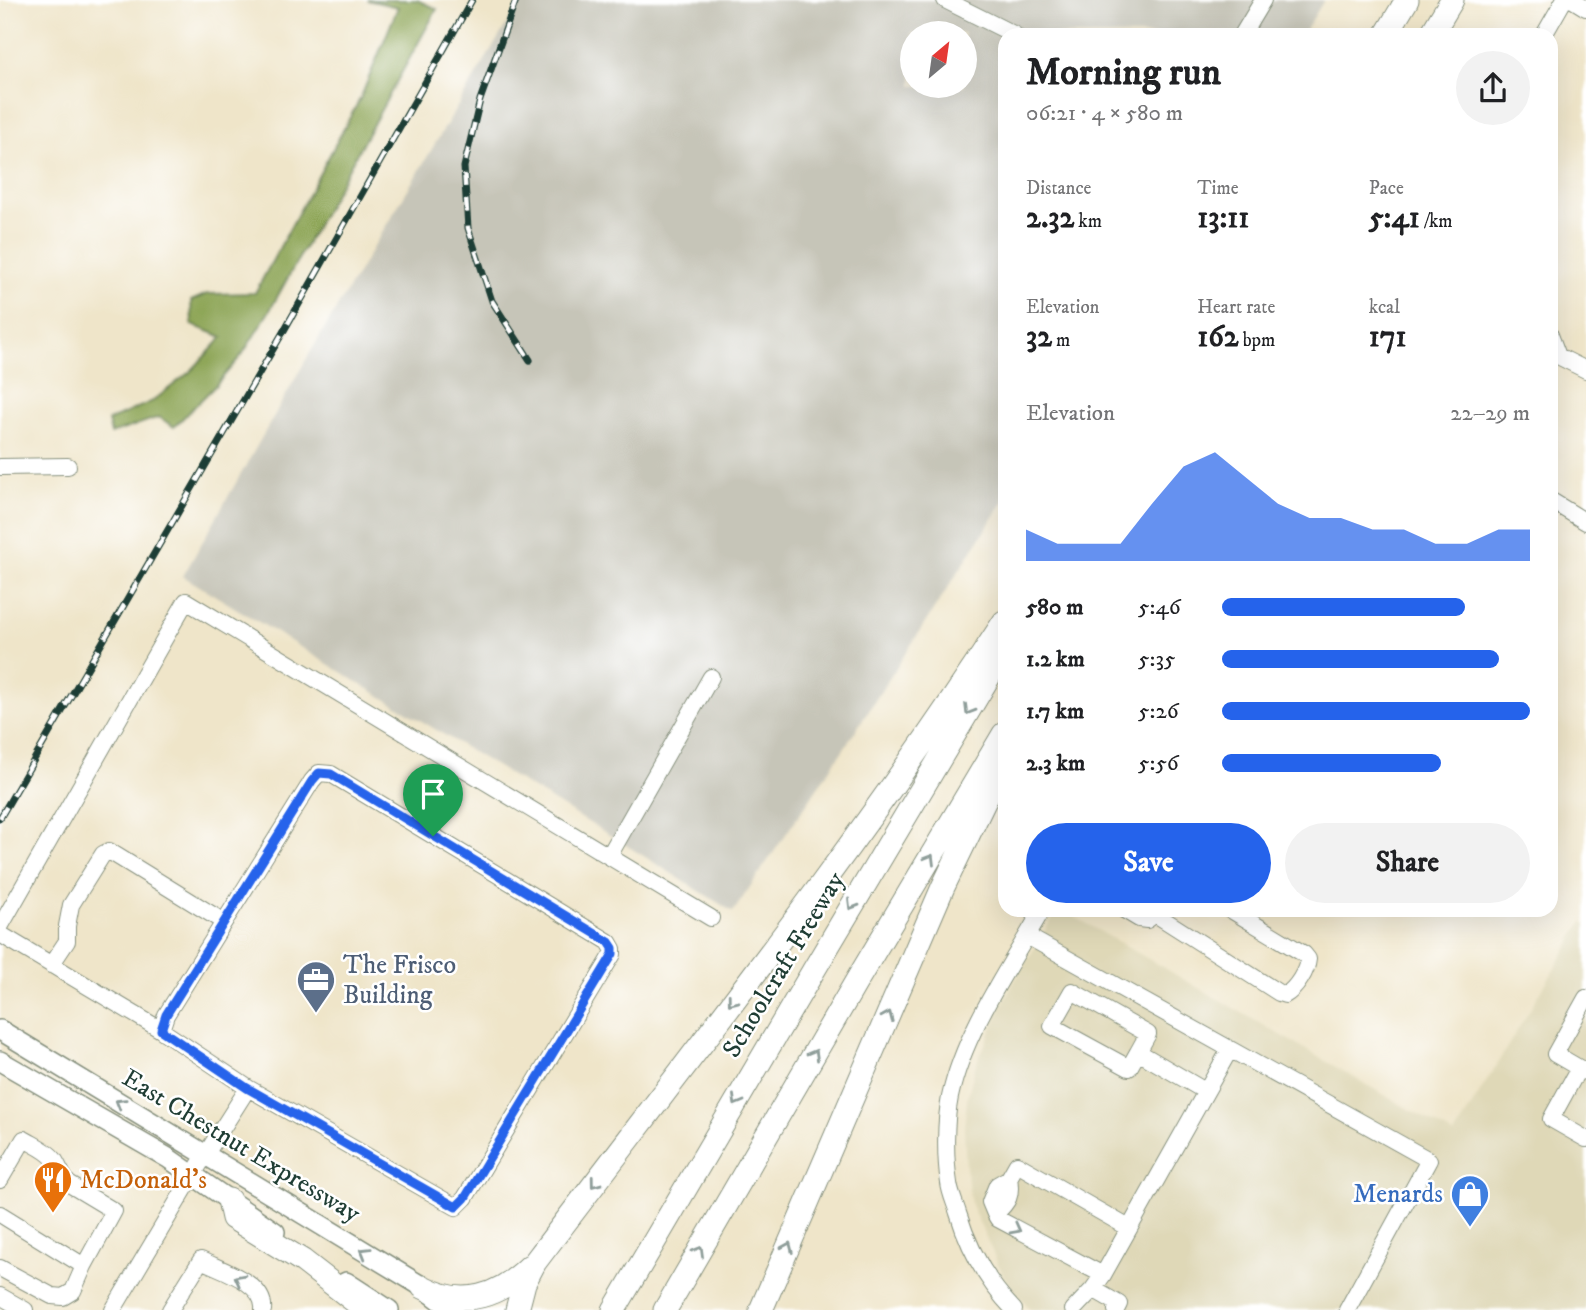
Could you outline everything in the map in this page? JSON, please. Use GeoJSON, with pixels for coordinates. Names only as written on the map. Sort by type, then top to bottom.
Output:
{"type":"FeatureCollection","features":[{"type":"Feature","properties":{"kind":"highway"},"geometry":{"type":"LineString","coordinates":[[1390,28],[1407,0]]}},
{"type":"Feature","properties":{"kind":"highway"},"geometry":{"type":"LineString","coordinates":[[1435,28],[1452,0]]}},
{"type":"Feature","properties":{"kind":"highway"},"geometry":{"type":"LineString","coordinates":[[517,1310],[519,1296],[535,1262],[870,818],[998,631]]}},
{"type":"Feature","properties":{"kind":"highway","name":"Schoolcraft Freeway"},"geometry":{"type":"LineString","coordinates":[[614,1310],[998,661]]}},
{"type":"Feature","properties":{"kind":"highway"},"geometry":{"type":"LineString","coordinates":[[665,1310],[998,744]]}},
{"type":"Feature","properties":{"kind":"highway"},"geometry":{"type":"LineString","coordinates":[[761,1310],[938,900],[998,772]]}},
{"type":"Feature","properties":{"kind":"highway"},"geometry":{"type":"LineString","coordinates":[[229,1200],[233,1218],[303,1261],[366,1310]]}},
{"type":"Feature","properties":{"kind":"highway"},"geometry":{"type":"LineString","coordinates":[[423,1287],[452,1298],[485,1295],[506,1286],[535,1262]]}},
{"type":"Feature","properties":{"kind":"main road","name":"East Chestnut Expressway"},"geometry":{"type":"LineString","coordinates":[[0,1030],[423,1287],[453,1310]]}},
{"type":"Feature","properties":{"kind":"main road","name":"East Chestnut Expressway"},"geometry":{"type":"LineString","coordinates":[[0,1061],[168,1158],[389,1310]]}},
{"type":"Feature","properties":{"kind":"street"},"geometry":{"type":"LineString","coordinates":[[945,0],[1001,28]]}},
{"type":"Feature","properties":{"kind":"street"},"geometry":{"type":"LineString","coordinates":[[1246,28],[1263,0]]}},
{"type":"Feature","properties":{"kind":"street"},"geometry":{"type":"LineString","coordinates":[[1548,28],[1564,0]]}},
{"type":"Feature","properties":{"kind":"street"},"geometry":{"type":"LineString","coordinates":[[1573,0],[1586,8]]}},
{"type":"Feature","properties":{"kind":"street"},"geometry":{"type":"LineString","coordinates":[[1558,356],[1586,370]]}},
{"type":"Feature","properties":{"kind":"street"},"geometry":{"type":"LineString","coordinates":[[0,467],[68,466]]}},
{"type":"Feature","properties":{"kind":"street"},"geometry":{"type":"LineString","coordinates":[[1558,505],[1586,522]]}},
{"type":"Feature","properties":{"kind":"street"},"geometry":{"type":"LineString","coordinates":[[0,927],[186,601],[711,918]]}},
{"type":"Feature","properties":{"kind":"street"},"geometry":{"type":"LineString","coordinates":[[609,856],[711,677]]}},
{"type":"Feature","properties":{"kind":"street"},"geometry":{"type":"LineString","coordinates":[[0,934],[161,1030],[247,1088],[456,1207],[465,1198],[613,954],[613,948],[609,942],[331,774],[319,773],[166,1015],[161,1030]]}},
{"type":"Feature","properties":{"kind":"street"},"geometry":{"type":"LineString","coordinates":[[51,965],[67,941],[71,905],[103,854],[109,851],[224,922]]}},
{"type":"Feature","properties":{"kind":"street"},"geometry":{"type":"LineString","coordinates":[[1014,1310],[983,1271],[962,1228],[949,1184],[946,1142],[950,1098],[962,1058],[979,1020],[1038,917]]}},
{"type":"Feature","properties":{"kind":"street"},"geometry":{"type":"LineString","coordinates":[[1164,917],[1279,993],[1285,995],[1292,992],[1308,965],[1308,959],[1243,917]]}},
{"type":"Feature","properties":{"kind":"street"},"geometry":{"type":"LineString","coordinates":[[1027,936],[1429,1160],[1347,1310]]}},
{"type":"Feature","properties":{"kind":"street"},"geometry":{"type":"LineString","coordinates":[[1072,990],[1148,1034],[1138,1052],[1129,1068],[1052,1026],[1072,990]]}},
{"type":"Feature","properties":{"kind":"street"},"geometry":{"type":"LineString","coordinates":[[1586,998],[1555,1054],[1582,1070],[1551,1119],[1586,1139]]}},
{"type":"Feature","properties":{"kind":"street"},"geometry":{"type":"LineString","coordinates":[[1073,1310],[1103,1275],[1230,1049]]}},
{"type":"Feature","properties":{"kind":"street"},"geometry":{"type":"LineString","coordinates":[[1138,1052],[1205,1091]]}},
{"type":"Feature","properties":{"kind":"street"},"geometry":{"type":"LineString","coordinates":[[113,1310],[247,1088]]}},
{"type":"Feature","properties":{"kind":"street"},"geometry":{"type":"LineString","coordinates":[[0,1180],[24,1139],[48,1154],[69,1184],[114,1211],[83,1266],[73,1291],[63,1297],[52,1296],[0,1268]]}},
{"type":"Feature","properties":{"kind":"street"},"geometry":{"type":"LineString","coordinates":[[1103,1275],[1001,1221],[995,1214],[1004,1206],[1011,1192],[1013,1171],[1129,1228]]}},
{"type":"Feature","properties":{"kind":"street"},"geometry":{"type":"LineString","coordinates":[[0,1213],[83,1266]]}},
{"type":"Feature","properties":{"kind":"street"},"geometry":{"type":"LineString","coordinates":[[170,1310],[201,1261],[254,1287],[264,1304],[263,1310]]}},
{"type":"Feature","properties":{"kind":"street"},"geometry":{"type":"LineString","coordinates":[[1093,1289],[1119,1304],[1116,1310]]}},
{"type":"Feature","properties":{"kind":"street"},"geometry":{"type":"LineString","coordinates":[[0,1296],[25,1310]]}},
{"type":"Feature","properties":{"kind":"shaded area"},"geometry":{"type":"Polygon","coordinates":[[[521,0],[1324,0],[1307,28],[998,28],[998,510],[843,750],[733,912],[183,576],[307,358],[521,0]]]}},
{"type":"Feature","properties":{"kind":"shaded area"},"geometry":{"type":"Polygon","coordinates":[[[1053,917],[1075,917],[1454,1135],[1583,922],[1586,923],[1586,1310],[1031,1310],[1004,1277],[971,1205],[966,1168],[964,1129],[967,1099],[975,1067],[1008,992],[1053,917]]]}},
{"type":"Feature","properties":{"kind":"green space"},"geometry":{"type":"Polygon","coordinates":[[[367,0],[417,0],[437,9],[270,310],[242,355],[174,427],[159,417],[111,434],[108,421],[153,401],[191,371],[223,337],[192,325],[191,301],[207,294],[255,293],[361,97],[398,7],[367,0]]]}},
{"type":"Feature","properties":{"kind":"railway"},"geometry":{"type":"LineString","coordinates":[[0,818],[282,334],[472,0]]}},
{"type":"Feature","properties":{"kind":"railway"},"geometry":{"type":"LineString","coordinates":[[516,0],[480,100],[464,167],[468,228],[492,301],[530,360]]}},
{"type":"Feature","properties":{"kind":"place","name":"The Frisco Building"},"geometry":{"type":"Point","coordinates":[316,1014]}},
{"type":"Feature","properties":{"kind":"place","name":"McDonald's"},"geometry":{"type":"Point","coordinates":[53,1214]}},
{"type":"Feature","properties":{"kind":"place","name":"Menards"},"geometry":{"type":"Point","coordinates":[1470,1228]}},
{"type":"Feature","properties":{"kind":"route"},"geometry":{"type":"LineString","coordinates":[[319,773],[331,774],[433,836],[609,942],[613,948],[613,954],[465,1198],[456,1207],[247,1088],[161,1030],[166,1015],[319,773]]}}]}
